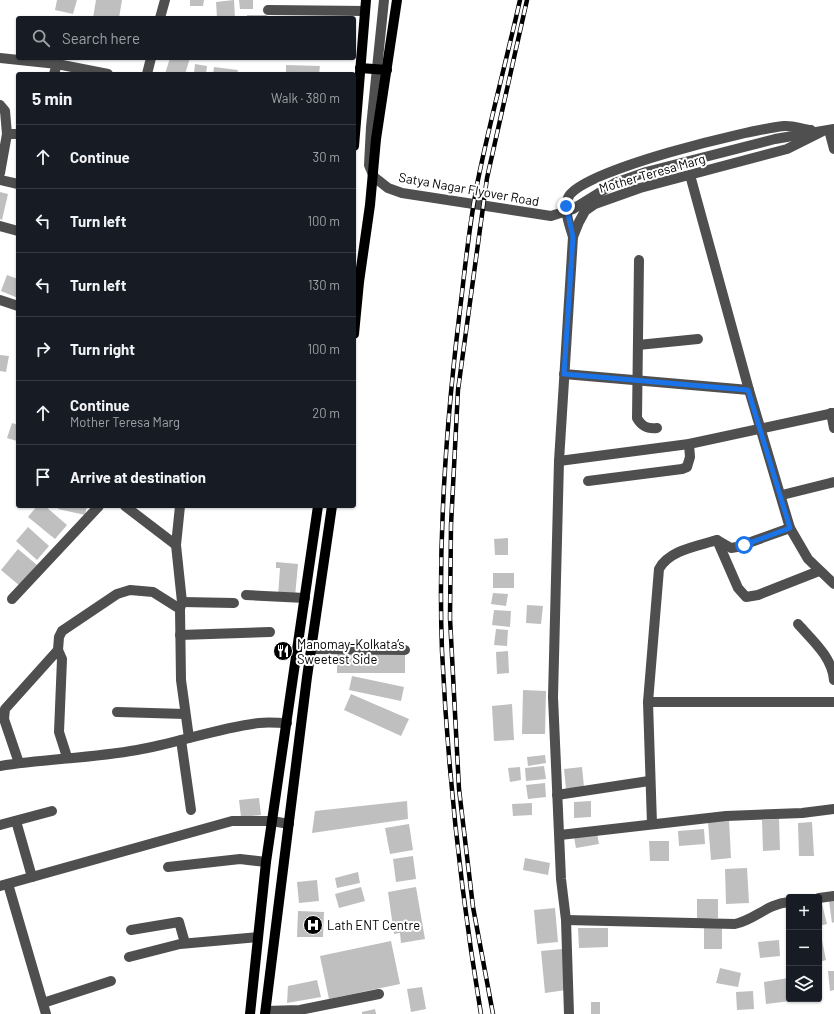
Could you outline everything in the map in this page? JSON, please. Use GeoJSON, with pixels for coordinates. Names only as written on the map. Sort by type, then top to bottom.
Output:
{"type":"FeatureCollection","features":[{"type":"Feature","properties":{"kind":"main road"},"geometry":{"type":"LineString","coordinates":[[356,105],[366,0]]}},
{"type":"Feature","properties":{"kind":"main road"},"geometry":{"type":"LineString","coordinates":[[356,299],[357,281],[398,0]]}},
{"type":"Feature","properties":{"kind":"main road"},"geometry":{"type":"LineString","coordinates":[[360,68],[387,70]]}},
{"type":"Feature","properties":{"kind":"main road"},"geometry":{"type":"LineString","coordinates":[[250,1014],[266,862],[318,508]]}},
{"type":"Feature","properties":{"kind":"main road"},"geometry":{"type":"LineString","coordinates":[[266,1012],[289,824],[332,508]]}},
{"type":"Feature","properties":{"kind":"street"},"geometry":{"type":"LineString","coordinates":[[161,16],[165,0]]}},
{"type":"Feature","properties":{"kind":"street","name":"Satya Nagar Flyover Road"},"geometry":{"type":"LineString","coordinates":[[384,0],[371,127],[369,166],[374,177],[388,188],[402,193],[551,216],[573,208],[615,183],[646,172],[775,139],[828,130]]}},
{"type":"Feature","properties":{"kind":"street"},"geometry":{"type":"LineString","coordinates":[[268,10],[365,11]]}},
{"type":"Feature","properties":{"kind":"street"},"geometry":{"type":"LineString","coordinates":[[0,58],[16,60]]}},
{"type":"Feature","properties":{"kind":"street"},"geometry":{"type":"LineString","coordinates":[[19,60],[57,64],[98,72]]}},
{"type":"Feature","properties":{"kind":"street"},"geometry":{"type":"LineString","coordinates":[[148,72],[150,60]]}},
{"type":"Feature","properties":{"kind":"street"},"geometry":{"type":"LineString","coordinates":[[55,72],[57,64]]}},
{"type":"Feature","properties":{"kind":"street"},"geometry":{"type":"LineString","coordinates":[[0,105],[5,111],[7,134],[0,173]]}},
{"type":"Feature","properties":{"kind":"street","name":"Mother Teresa Marg"},"geometry":{"type":"LineString","coordinates":[[573,237],[566,206],[568,198],[574,190],[606,174],[677,151],[772,128],[785,126],[828,130]]}},
{"type":"Feature","properties":{"kind":"street"},"geometry":{"type":"LineString","coordinates":[[828,130],[834,149]]}},
{"type":"Feature","properties":{"kind":"street","name":"Mother Teresa Marg"},"geometry":{"type":"LineString","coordinates":[[573,237],[579,222],[586,211],[595,204],[612,196],[787,149],[828,130]]}},
{"type":"Feature","properties":{"kind":"street"},"geometry":{"type":"LineString","coordinates":[[7,134],[16,134]]}},
{"type":"Feature","properties":{"kind":"street"},"geometry":{"type":"LineString","coordinates":[[690,175],[748,390],[782,495],[790,528],[805,555],[819,571],[834,584]]}},
{"type":"Feature","properties":{"kind":"street"},"geometry":{"type":"LineString","coordinates":[[0,180],[16,184]]}},
{"type":"Feature","properties":{"kind":"street"},"geometry":{"type":"LineString","coordinates":[[0,226],[16,230]]}},
{"type":"Feature","properties":{"kind":"street"},"geometry":{"type":"LineString","coordinates":[[569,1014],[566,920],[561,879],[553,697],[559,461],[573,237]]}},
{"type":"Feature","properties":{"kind":"street"},"geometry":{"type":"LineString","coordinates":[[639,260],[637,418],[640,424],[645,427],[657,428]]}},
{"type":"Feature","properties":{"kind":"street"},"geometry":{"type":"LineString","coordinates":[[0,300],[16,305]]}},
{"type":"Feature","properties":{"kind":"street"},"geometry":{"type":"LineString","coordinates":[[638,345],[698,338]]}},
{"type":"Feature","properties":{"kind":"street"},"geometry":{"type":"LineString","coordinates":[[564,374],[748,390]]}},
{"type":"Feature","properties":{"kind":"street"},"geometry":{"type":"LineString","coordinates":[[559,461],[689,444],[832,413],[834,428]]}},
{"type":"Feature","properties":{"kind":"street"},"geometry":{"type":"LineString","coordinates":[[588,482],[682,469],[687,467],[689,462],[689,444]]}},
{"type":"Feature","properties":{"kind":"street"},"geometry":{"type":"LineString","coordinates":[[782,495],[834,482]]}},
{"type":"Feature","properties":{"kind":"street"},"geometry":{"type":"LineString","coordinates":[[12,598],[97,508]]}},
{"type":"Feature","properties":{"kind":"street"},"geometry":{"type":"LineString","coordinates":[[128,508],[176,544]]}},
{"type":"Feature","properties":{"kind":"street"},"geometry":{"type":"LineString","coordinates":[[180,508],[176,544],[181,606],[181,680],[185,714],[185,739],[191,810]]}},
{"type":"Feature","properties":{"kind":"street"},"geometry":{"type":"LineString","coordinates":[[652,824],[649,781],[648,702],[659,569],[663,561],[671,555],[717,540],[731,548],[790,528]]}},
{"type":"Feature","properties":{"kind":"street"},"geometry":{"type":"LineString","coordinates":[[717,540],[738,588],[746,597],[758,595],[819,571]]}},
{"type":"Feature","properties":{"kind":"street"},"geometry":{"type":"LineString","coordinates":[[67,757],[59,732],[62,659],[58,650],[59,637],[62,631],[117,594],[130,590],[153,592],[181,606],[234,603]]}},
{"type":"Feature","properties":{"kind":"street"},"geometry":{"type":"LineString","coordinates":[[246,595],[304,598]]}},
{"type":"Feature","properties":{"kind":"street"},"geometry":{"type":"LineString","coordinates":[[798,624],[822,651],[829,662],[834,680]]}},
{"type":"Feature","properties":{"kind":"street"},"geometry":{"type":"LineString","coordinates":[[180,635],[270,632]]}},
{"type":"Feature","properties":{"kind":"street"},"geometry":{"type":"LineString","coordinates":[[19,763],[4,719],[5,709],[58,650]]}},
{"type":"Feature","properties":{"kind":"street"},"geometry":{"type":"LineString","coordinates":[[312,650],[405,650]]}},
{"type":"Feature","properties":{"kind":"street"},"geometry":{"type":"LineString","coordinates":[[648,702],[834,702]]}},
{"type":"Feature","properties":{"kind":"street"},"geometry":{"type":"LineString","coordinates":[[117,712],[185,714]]}},
{"type":"Feature","properties":{"kind":"street"},"geometry":{"type":"LineString","coordinates":[[0,766],[67,757],[112,754],[260,723],[287,723]]}},
{"type":"Feature","properties":{"kind":"street"},"geometry":{"type":"LineString","coordinates":[[557,795],[649,781]]}},
{"type":"Feature","properties":{"kind":"street"},"geometry":{"type":"LineString","coordinates":[[560,835],[726,816],[802,813],[834,809]]}},
{"type":"Feature","properties":{"kind":"street"},"geometry":{"type":"LineString","coordinates":[[0,825],[52,811]]}},
{"type":"Feature","properties":{"kind":"street"},"geometry":{"type":"LineString","coordinates":[[16,821],[32,877]]}},
{"type":"Feature","properties":{"kind":"street"},"geometry":{"type":"LineString","coordinates":[[46,1014],[4,885],[232,821],[272,821],[289,824]]}},
{"type":"Feature","properties":{"kind":"street"},"geometry":{"type":"LineString","coordinates":[[168,867],[240,859],[266,862]]}},
{"type":"Feature","properties":{"kind":"street"},"geometry":{"type":"LineString","coordinates":[[822,898],[834,896]]}},
{"type":"Feature","properties":{"kind":"street"},"geometry":{"type":"LineString","coordinates":[[566,920],[735,924],[746,921],[777,903],[786,902]]}},
{"type":"Feature","properties":{"kind":"street"},"geometry":{"type":"LineString","coordinates":[[132,930],[178,922],[185,943]]}},
{"type":"Feature","properties":{"kind":"street"},"geometry":{"type":"LineString","coordinates":[[129,957],[185,943],[258,937]]}},
{"type":"Feature","properties":{"kind":"street"},"geometry":{"type":"LineString","coordinates":[[43,1003],[111,981]]}},
{"type":"Feature","properties":{"kind":"street"},"geometry":{"type":"LineString","coordinates":[[266,1012],[300,1010],[380,994]]}},
{"type":"Feature","properties":{"kind":"building"},"geometry":{"type":"Polygon","coordinates":[[[57,0],[77,0],[73,14],[55,10],[57,0]]]}},
{"type":"Feature","properties":{"kind":"building"},"geometry":{"type":"Polygon","coordinates":[[[96,0],[122,0],[119,16],[93,16],[96,0]]]}},
{"type":"Feature","properties":{"kind":"building"},"geometry":{"type":"Polygon","coordinates":[[[190,0],[204,0],[203,6],[190,6],[190,0]]]}},
{"type":"Feature","properties":{"kind":"building"},"geometry":{"type":"Polygon","coordinates":[[[234,0],[235,16],[217,16],[216,2],[234,0]]]}},
{"type":"Feature","properties":{"kind":"building"},"geometry":{"type":"Polygon","coordinates":[[[239,0],[253,0],[253,9],[240,9],[239,0]]]}},
{"type":"Feature","properties":{"kind":"building"},"geometry":{"type":"Polygon","coordinates":[[[247,15],[267,15],[267,16],[247,15]]]}},
{"type":"Feature","properties":{"kind":"building"},"geometry":{"type":"Polygon","coordinates":[[[169,60],[189,60],[186,72],[166,72],[169,60]]]}},
{"type":"Feature","properties":{"kind":"building"},"geometry":{"type":"Polygon","coordinates":[[[195,64],[207,66],[206,72],[194,72],[195,64]]]}},
{"type":"Feature","properties":{"kind":"building"},"geometry":{"type":"Polygon","coordinates":[[[286,65],[320,66],[319,72],[286,72],[286,65]]]}},
{"type":"Feature","properties":{"kind":"building"},"geometry":{"type":"Polygon","coordinates":[[[214,67],[238,70],[238,72],[213,72],[214,67]]]}},
{"type":"Feature","properties":{"kind":"building"},"geometry":{"type":"Polygon","coordinates":[[[0,192],[8,194],[2,220],[0,219],[0,192]]]}},
{"type":"Feature","properties":{"kind":"building"},"geometry":{"type":"Polygon","coordinates":[[[7,275],[16,278],[16,297],[1,291],[7,275]]]}},
{"type":"Feature","properties":{"kind":"building"},"geometry":{"type":"Polygon","coordinates":[[[0,355],[9,356],[6,372],[0,371],[0,355]]]}},
{"type":"Feature","properties":{"kind":"building"},"geometry":{"type":"Polygon","coordinates":[[[12,423],[16,424],[16,441],[7,438],[12,423]]]}},
{"type":"Feature","properties":{"kind":"building"},"geometry":{"type":"Polygon","coordinates":[[[35,508],[47,508],[67,525],[55,539],[28,517],[35,508]]]}},
{"type":"Feature","properties":{"kind":"building"},"geometry":{"type":"Polygon","coordinates":[[[58,508],[87,508],[85,515],[58,508]]]}},
{"type":"Feature","properties":{"kind":"building"},"geometry":{"type":"Polygon","coordinates":[[[28,527],[49,546],[37,560],[16,541],[28,527]]]}},
{"type":"Feature","properties":{"kind":"building"},"geometry":{"type":"Polygon","coordinates":[[[508,538],[508,555],[495,555],[494,539],[508,538]]]}},
{"type":"Feature","properties":{"kind":"building"},"geometry":{"type":"Polygon","coordinates":[[[18,549],[37,565],[20,586],[1,570],[18,549]]]}},
{"type":"Feature","properties":{"kind":"building"},"geometry":{"type":"Polygon","coordinates":[[[276,562],[298,564],[295,597],[278,596],[280,568],[276,568],[276,562]]]}},
{"type":"Feature","properties":{"kind":"building"},"geometry":{"type":"Polygon","coordinates":[[[493,573],[514,573],[514,588],[493,588],[493,573]]]}},
{"type":"Feature","properties":{"kind":"building"},"geometry":{"type":"Polygon","coordinates":[[[493,593],[508,594],[506,606],[491,604],[493,593]]]}},
{"type":"Feature","properties":{"kind":"building"},"geometry":{"type":"Polygon","coordinates":[[[527,605],[543,606],[541,624],[526,623],[527,605]]]}},
{"type":"Feature","properties":{"kind":"building"},"geometry":{"type":"Polygon","coordinates":[[[494,610],[511,611],[510,627],[492,625],[494,610]]]}},
{"type":"Feature","properties":{"kind":"building"},"geometry":{"type":"Polygon","coordinates":[[[496,629],[508,630],[507,646],[494,645],[496,629]]]}},
{"type":"Feature","properties":{"kind":"building"},"geometry":{"type":"Polygon","coordinates":[[[508,651],[509,673],[497,674],[496,652],[508,651]]]}},
{"type":"Feature","properties":{"kind":"building"},"geometry":{"type":"Polygon","coordinates":[[[337,653],[405,654],[405,673],[337,673],[337,653]]]}},
{"type":"Feature","properties":{"kind":"building"},"geometry":{"type":"Polygon","coordinates":[[[352,676],[404,687],[401,701],[349,690],[352,676]]]}},
{"type":"Feature","properties":{"kind":"building"},"geometry":{"type":"Polygon","coordinates":[[[523,690],[546,691],[545,734],[522,734],[523,690]]]}},
{"type":"Feature","properties":{"kind":"building"},"geometry":{"type":"Polygon","coordinates":[[[351,694],[409,719],[401,736],[344,710],[351,694]]]}},
{"type":"Feature","properties":{"kind":"building"},"geometry":{"type":"Polygon","coordinates":[[[512,704],[514,740],[494,741],[492,706],[512,704]]]}},
{"type":"Feature","properties":{"kind":"building"},"geometry":{"type":"Polygon","coordinates":[[[545,755],[546,763],[528,766],[527,757],[545,755]]]}},
{"type":"Feature","properties":{"kind":"building"},"geometry":{"type":"Polygon","coordinates":[[[544,766],[546,779],[526,781],[525,768],[544,766]]]}},
{"type":"Feature","properties":{"kind":"building"},"geometry":{"type":"Polygon","coordinates":[[[520,767],[521,780],[510,782],[508,768],[520,767]]]}},
{"type":"Feature","properties":{"kind":"building"},"geometry":{"type":"Polygon","coordinates":[[[582,767],[584,787],[566,789],[564,769],[582,767]]]}},
{"type":"Feature","properties":{"kind":"building"},"geometry":{"type":"Polygon","coordinates":[[[545,783],[546,797],[528,799],[526,785],[545,783]]]}},
{"type":"Feature","properties":{"kind":"building"},"geometry":{"type":"Polygon","coordinates":[[[259,798],[261,815],[241,817],[239,800],[259,798]]]}},
{"type":"Feature","properties":{"kind":"building"},"geometry":{"type":"Polygon","coordinates":[[[407,801],[408,819],[312,833],[315,811],[407,801]]]}},
{"type":"Feature","properties":{"kind":"building"},"geometry":{"type":"Polygon","coordinates":[[[591,801],[591,817],[574,818],[574,802],[591,801]]]}},
{"type":"Feature","properties":{"kind":"building"},"geometry":{"type":"Polygon","coordinates":[[[532,803],[532,815],[513,816],[512,804],[532,803]]]}},
{"type":"Feature","properties":{"kind":"building"},"geometry":{"type":"Polygon","coordinates":[[[779,819],[780,850],[763,851],[762,820],[779,819]]]}},
{"type":"Feature","properties":{"kind":"building"},"geometry":{"type":"Polygon","coordinates":[[[729,820],[731,858],[711,860],[708,822],[729,820]]]}},
{"type":"Feature","properties":{"kind":"building"},"geometry":{"type":"Polygon","coordinates":[[[812,822],[814,856],[799,856],[798,823],[812,822]]]}},
{"type":"Feature","properties":{"kind":"building"},"geometry":{"type":"Polygon","coordinates":[[[409,824],[413,850],[390,854],[385,828],[409,824]]]}},
{"type":"Feature","properties":{"kind":"building"},"geometry":{"type":"Polygon","coordinates":[[[704,829],[705,844],[679,846],[678,831],[704,829]]]}},
{"type":"Feature","properties":{"kind":"building"},"geometry":{"type":"Polygon","coordinates":[[[597,833],[599,844],[576,848],[574,837],[597,833]]]}},
{"type":"Feature","properties":{"kind":"building"},"geometry":{"type":"Polygon","coordinates":[[[649,841],[669,841],[669,861],[650,861],[649,841]]]}},
{"type":"Feature","properties":{"kind":"building"},"geometry":{"type":"Polygon","coordinates":[[[413,856],[416,879],[396,882],[393,859],[413,856]]]}},
{"type":"Feature","properties":{"kind":"building"},"geometry":{"type":"Polygon","coordinates":[[[525,858],[550,863],[548,875],[523,870],[525,858]]]}},
{"type":"Feature","properties":{"kind":"building"},"geometry":{"type":"Polygon","coordinates":[[[747,868],[749,903],[726,904],[725,869],[747,868]]]}},
{"type":"Feature","properties":{"kind":"building"},"geometry":{"type":"Polygon","coordinates":[[[358,872],[360,883],[337,888],[335,878],[358,872]]]}},
{"type":"Feature","properties":{"kind":"building"},"geometry":{"type":"Polygon","coordinates":[[[317,880],[319,901],[299,903],[297,882],[317,880]]]}},
{"type":"Feature","properties":{"kind":"building"},"geometry":{"type":"Polygon","coordinates":[[[361,887],[365,901],[339,908],[335,894],[361,887]]]}},
{"type":"Feature","properties":{"kind":"building"},"geometry":{"type":"Polygon","coordinates":[[[416,887],[425,939],[401,943],[400,933],[394,934],[388,892],[416,887]]]}},
{"type":"Feature","properties":{"kind":"building"},"geometry":{"type":"Polygon","coordinates":[[[697,899],[718,899],[718,918],[697,919],[697,899]]]}},
{"type":"Feature","properties":{"kind":"building"},"geometry":{"type":"Polygon","coordinates":[[[834,900],[834,922],[832,923],[829,901],[834,900]]]}},
{"type":"Feature","properties":{"kind":"building"},"geometry":{"type":"Polygon","coordinates":[[[822,904],[827,924],[822,925],[822,904]]]}},
{"type":"Feature","properties":{"kind":"building"},"geometry":{"type":"Polygon","coordinates":[[[555,908],[558,942],[537,944],[534,910],[555,908]]]}},
{"type":"Feature","properties":{"kind":"building"},"geometry":{"type":"Polygon","coordinates":[[[298,911],[324,912],[323,937],[297,937],[298,911]]]}},
{"type":"Feature","properties":{"kind":"building"},"geometry":{"type":"Polygon","coordinates":[[[704,927],[722,927],[722,949],[704,949],[704,927]]]}},
{"type":"Feature","properties":{"kind":"building"},"geometry":{"type":"Polygon","coordinates":[[[578,928],[608,928],[608,947],[579,948],[578,928]]]}},
{"type":"Feature","properties":{"kind":"building"},"geometry":{"type":"Polygon","coordinates":[[[779,940],[780,956],[760,958],[758,942],[779,940]]]}},
{"type":"Feature","properties":{"kind":"building"},"geometry":{"type":"Polygon","coordinates":[[[822,940],[826,960],[822,961],[822,940]]]}},
{"type":"Feature","properties":{"kind":"building"},"geometry":{"type":"Polygon","coordinates":[[[391,941],[400,984],[329,999],[320,956],[391,941]]]}},
{"type":"Feature","properties":{"kind":"building"},"geometry":{"type":"Polygon","coordinates":[[[562,949],[566,990],[545,993],[541,951],[562,949]]]}},
{"type":"Feature","properties":{"kind":"building"},"geometry":{"type":"Polygon","coordinates":[[[720,968],[741,973],[738,987],[716,983],[720,968]]]}},
{"type":"Feature","properties":{"kind":"building"},"geometry":{"type":"Polygon","coordinates":[[[828,971],[834,971],[834,990],[830,991],[828,971]]]}},
{"type":"Feature","properties":{"kind":"building"},"geometry":{"type":"Polygon","coordinates":[[[786,978],[786,1002],[766,1004],[764,982],[786,978]]]}},
{"type":"Feature","properties":{"kind":"building"},"geometry":{"type":"Polygon","coordinates":[[[317,980],[321,997],[287,1003],[288,986],[317,980]]]}},
{"type":"Feature","properties":{"kind":"building"},"geometry":{"type":"Polygon","coordinates":[[[422,987],[426,1009],[411,1012],[407,989],[422,987]]]}},
{"type":"Feature","properties":{"kind":"building"},"geometry":{"type":"Polygon","coordinates":[[[753,991],[754,1009],[737,1010],[736,992],[753,991]]]}},
{"type":"Feature","properties":{"kind":"building"},"geometry":{"type":"Polygon","coordinates":[[[591,1002],[600,1002],[600,1014],[591,1014],[591,1002]]]}},
{"type":"Feature","properties":{"kind":"building"},"geometry":{"type":"Polygon","coordinates":[[[375,1009],[376,1014],[362,1014],[362,1012],[375,1009]]]}},
{"type":"Feature","properties":{"kind":"railway"},"geometry":{"type":"LineString","coordinates":[[481,1014],[461,879],[448,742],[442,651],[442,526],[450,400],[470,228],[484,153],[520,0]]}},
{"type":"Feature","properties":{"kind":"railway"},"geometry":{"type":"LineString","coordinates":[[493,1014],[473,907],[459,789],[450,618],[451,525],[458,390],[487,178],[527,0]]}},
{"type":"Feature","properties":{"kind":"place","name":"Manomay-Kolkata’s Sweetest Side"},"geometry":{"type":"Point","coordinates":[283,651]}},
{"type":"Feature","properties":{"kind":"place","name":"Lath ENT Centre"},"geometry":{"type":"Point","coordinates":[313,925]}},
{"type":"Feature","properties":{"kind":"route"},"geometry":{"type":"LineString","coordinates":[[566,206],[573,237],[564,374],[748,390],[782,495],[790,528],[744,545]]}}]}
